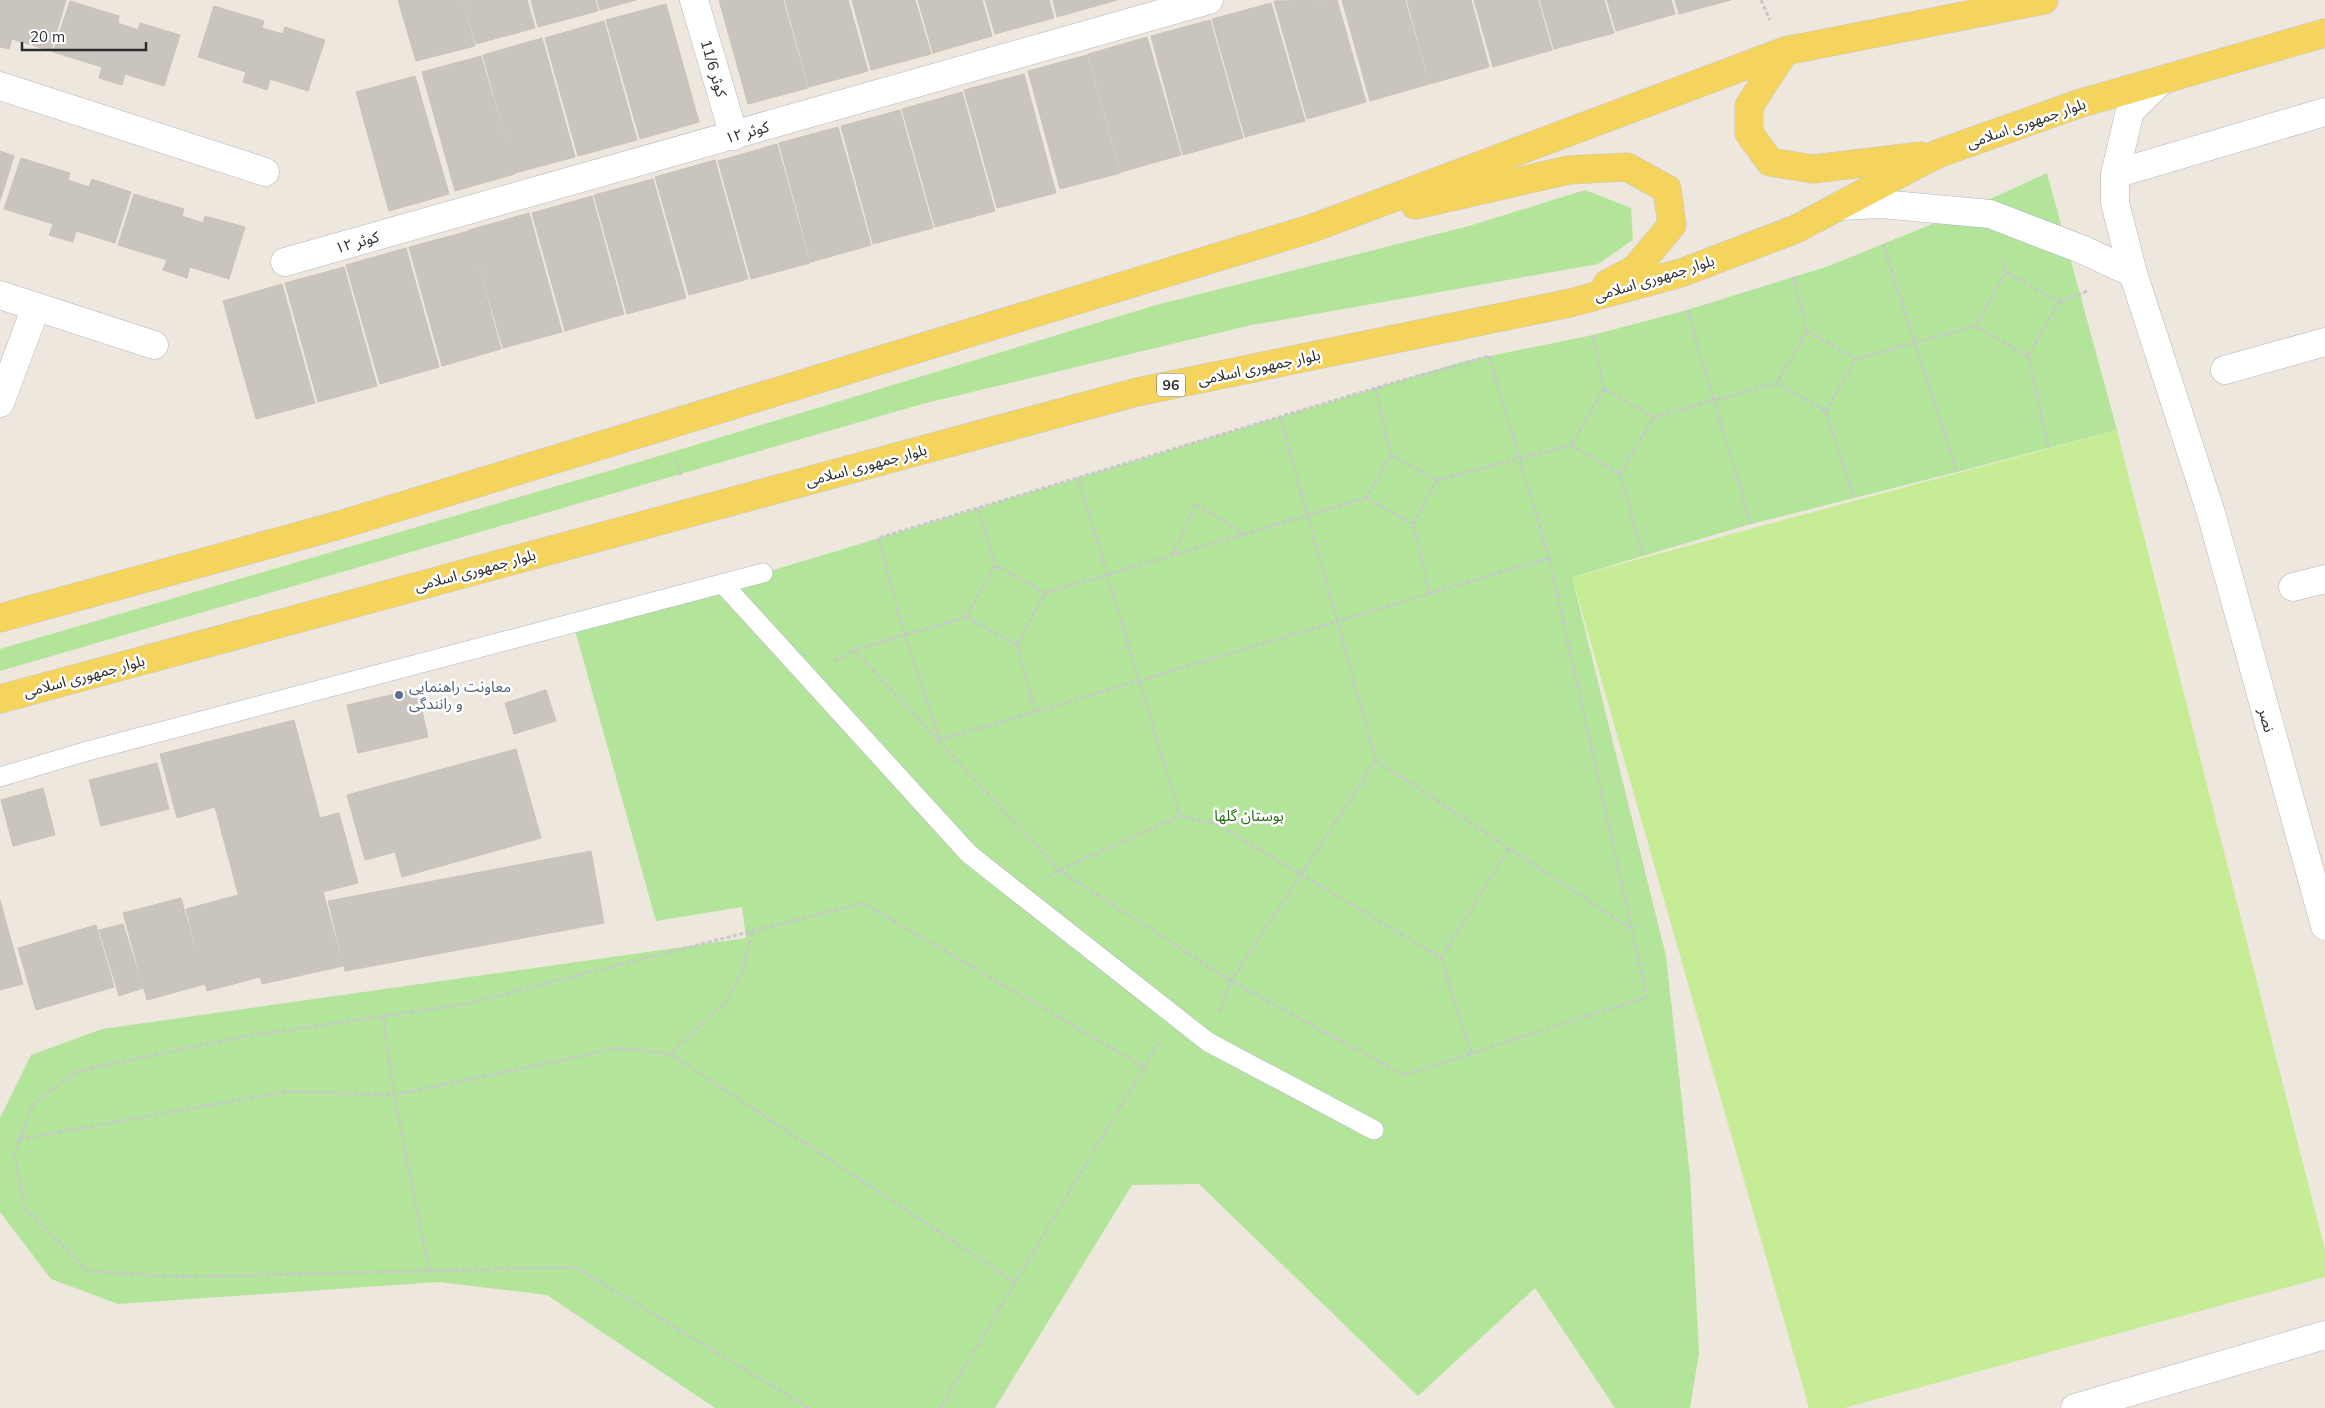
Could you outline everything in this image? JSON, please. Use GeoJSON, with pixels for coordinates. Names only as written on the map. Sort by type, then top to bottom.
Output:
{"type":"FeatureCollection","features":[{"type":"Feature","properties":{"kind":"main road"},"geometry":{"type":"LineString","coordinates":[[0,618],[343,524],[1313,228],[1785,51],[2044,0]]}},
{"type":"Feature","properties":{"kind":"main road","name":"بلوار جمهوری اسلامی"},"geometry":{"type":"LineString","coordinates":[[0,699],[1137,392],[1570,303],[1681,272],[1796,229],[1937,154],[2078,104],[2325,33]]}},
{"type":"Feature","properties":{"kind":"main road"},"geometry":{"type":"LineString","coordinates":[[1785,51],[1749,106],[1749,134],[1770,162],[1813,169],[1937,154]]}},
{"type":"Feature","properties":{"kind":"main road"},"geometry":{"type":"LineString","coordinates":[[1313,228],[1569,170],[1628,167],[1666,189],[1672,224],[1654,247],[1635,269],[1570,303]]}},
{"type":"Feature","properties":{"kind":"street","name":"کوثر 11/6"},"geometry":{"type":"LineString","coordinates":[[694,0],[734,136]]}},
{"type":"Feature","properties":{"kind":"street","name":"کوثر ۱۲"},"geometry":{"type":"LineString","coordinates":[[285,262],[1209,0]]}},
{"type":"Feature","properties":{"kind":"street","name":"نصر"},"geometry":{"type":"LineString","coordinates":[[2162,80],[2130,111],[2114,174],[2115,203],[2133,273],[2211,513],[2325,926]]}},
{"type":"Feature","properties":{"kind":"street"},"geometry":{"type":"LineString","coordinates":[[0,86],[265,172]]}},
{"type":"Feature","properties":{"kind":"street"},"geometry":{"type":"LineString","coordinates":[[2114,174],[2325,112]]}},
{"type":"Feature","properties":{"kind":"street"},"geometry":{"type":"LineString","coordinates":[[1839,206],[1881,204],[1990,214],[2081,249],[2133,273]]}},
{"type":"Feature","properties":{"kind":"street"},"geometry":{"type":"LineString","coordinates":[[0,295],[154,345]]}},
{"type":"Feature","properties":{"kind":"street"},"geometry":{"type":"LineString","coordinates":[[0,403],[36,307]]}},
{"type":"Feature","properties":{"kind":"street"},"geometry":{"type":"LineString","coordinates":[[2224,370],[2325,342]]}},
{"type":"Feature","properties":{"kind":"street"},"geometry":{"type":"LineString","coordinates":[[2292,587],[2325,579]]}},
{"type":"Feature","properties":{"kind":"street"},"geometry":{"type":"LineString","coordinates":[[2075,1408],[2325,1335]]}},
{"type":"Feature","properties":{"kind":"lane"},"geometry":{"type":"LineString","coordinates":[[0,777],[84,752],[724,585],[763,573]]}},
{"type":"Feature","properties":{"kind":"lane"},"geometry":{"type":"LineString","coordinates":[[724,585],[969,854],[1208,1042],[1374,1130]]}},
{"type":"Feature","properties":{"kind":"path"},"geometry":{"type":"LineString","coordinates":[[1883,244],[1957,472]]}},
{"type":"Feature","properties":{"kind":"path"},"geometry":{"type":"LineString","coordinates":[[1826,411],[1856,359],[1975,326],[2006,272],[2059,302]]}},
{"type":"Feature","properties":{"kind":"path"},"geometry":{"type":"LineString","coordinates":[[1604,389],[1654,417],[1776,383],[1807,331],[1793,277]]}},
{"type":"Feature","properties":{"kind":"path"},"geometry":{"type":"LineString","coordinates":[[2049,448],[2028,356],[2059,302],[2080,294]]}},
{"type":"Feature","properties":{"kind":"path"},"geometry":{"type":"LineString","coordinates":[[1686,310],[1751,524]]}},
{"type":"Feature","properties":{"kind":"path"},"geometry":{"type":"LineString","coordinates":[[1975,326],[2028,356]]}},
{"type":"Feature","properties":{"kind":"path"},"geometry":{"type":"LineString","coordinates":[[1807,331],[1856,359]]}},
{"type":"Feature","properties":{"kind":"path"},"geometry":{"type":"LineString","coordinates":[[1391,455],[1437,480],[1571,445],[1604,389],[1593,335]]}},
{"type":"Feature","properties":{"kind":"path"},"geometry":{"type":"LineString","coordinates":[[995,565],[966,617],[905,636],[854,650],[1058,870],[1231,981],[1404,1076],[1647,997],[1548,558],[1489,356],[1375,388],[878,538],[905,636],[940,740],[1548,558]]}},
{"type":"Feature","properties":{"kind":"path"},"geometry":{"type":"LineString","coordinates":[[1776,383],[1826,411],[1854,498]]}},
{"type":"Feature","properties":{"kind":"path"},"geometry":{"type":"LineString","coordinates":[[978,508],[995,565],[1045,593],[1308,516],[1366,498],[1391,455],[1375,388]]}},
{"type":"Feature","properties":{"kind":"path"},"geometry":{"type":"LineString","coordinates":[[1280,417],[1376,760],[1632,929]]}},
{"type":"Feature","properties":{"kind":"path"},"geometry":{"type":"LineString","coordinates":[[1620,474],[1654,417]]}},
{"type":"Feature","properties":{"kind":"path"},"geometry":{"type":"LineString","coordinates":[[667,426],[690,512]]}},
{"type":"Feature","properties":{"kind":"path"},"geometry":{"type":"LineString","coordinates":[[1571,445],[1620,474],[1643,556]]}},
{"type":"Feature","properties":{"kind":"path"},"geometry":{"type":"LineString","coordinates":[[1078,478],[1180,816]]}},
{"type":"Feature","properties":{"kind":"path"},"geometry":{"type":"LineString","coordinates":[[1430,594],[1413,524],[1437,480]]}},
{"type":"Feature","properties":{"kind":"path"},"geometry":{"type":"LineString","coordinates":[[1366,498],[1413,524]]}},
{"type":"Feature","properties":{"kind":"path"},"geometry":{"type":"LineString","coordinates":[[1172,557],[1196,504],[1245,535]]}},
{"type":"Feature","properties":{"kind":"path"},"geometry":{"type":"LineString","coordinates":[[1034,711],[1017,645],[1045,593]]}},
{"type":"Feature","properties":{"kind":"path"},"geometry":{"type":"LineString","coordinates":[[966,617],[1017,645]]}},
{"type":"Feature","properties":{"kind":"path"},"geometry":{"type":"LineString","coordinates":[[1231,981],[1376,760]]}},
{"type":"Feature","properties":{"kind":"path"},"geometry":{"type":"LineString","coordinates":[[1022,896],[1058,870],[1180,816],[1217,824],[1441,958],[1472,1055]]}},
{"type":"Feature","properties":{"kind":"path"},"geometry":{"type":"LineString","coordinates":[[1441,958],[1509,848]]}},
{"type":"Feature","properties":{"kind":"path"},"geometry":{"type":"LineString","coordinates":[[809,1408],[575,1267],[182,1277],[88,1271],[25,1208],[14,1153],[34,1103],[77,1071],[241,1036],[465,1004],[863,903],[1144,1067],[940,1408]]}},
{"type":"Feature","properties":{"kind":"path"},"geometry":{"type":"LineString","coordinates":[[670,1054],[727,1000],[743,970],[753,930]]}},
{"type":"Feature","properties":{"kind":"path"},"geometry":{"type":"LineString","coordinates":[[383,1016],[394,1095],[429,1271]]}},
{"type":"Feature","properties":{"kind":"path"},"geometry":{"type":"LineString","coordinates":[[20,1139],[288,1091],[394,1095],[620,1048],[670,1054],[1015,1282]]}},
{"type":"Feature","properties":{"kind":"green space","name":"بوستان گلها"},"geometry":{"type":"Polygon","coordinates":[[[2047,173],[2117,430],[1751,524],[1572,577],[1666,956],[1690,1175],[1699,1353],[1690,1408],[1615,1408],[1535,1288],[1418,1396],[1199,1184],[1132,1185],[995,1408],[715,1408],[547,1295],[438,1282],[118,1304],[51,1279],[0,1212],[0,1118],[31,1055],[102,1029],[746,938],[742,907],[656,921],[575,630],[1465,361],[1593,335],[1687,310],[1829,266],[1964,211],[2047,173]]]}},
{"type":"Feature","properties":{"kind":"green space"},"geometry":{"type":"Polygon","coordinates":[[[1585,190],[1631,208],[1633,240],[1598,264],[1247,326],[922,404],[0,671],[0,649],[639,462],[1156,305],[1469,226],[1585,190]]]}},
{"type":"Feature","properties":{"kind":"green space"},"geometry":{"type":"Polygon","coordinates":[[[2117,430],[2325,1250],[2325,1277],[1844,1408],[1809,1408],[1572,577],[2117,430]]]}},
{"type":"Feature","properties":{"kind":"building"},"geometry":{"type":"Polygon","coordinates":[[[0,0],[66,0],[51,51],[12,39],[9,49],[0,47],[0,0]]]}},
{"type":"Feature","properties":{"kind":"building"},"geometry":{"type":"Polygon","coordinates":[[[398,0],[462,0],[475,46],[416,61],[398,0]]]}},
{"type":"Feature","properties":{"kind":"building"},"geometry":{"type":"Polygon","coordinates":[[[463,0],[527,0],[535,28],[476,44],[463,0]]]}},
{"type":"Feature","properties":{"kind":"building"},"geometry":{"type":"Polygon","coordinates":[[[531,0],[595,0],[598,11],[538,27],[531,0]]]}},
{"type":"Feature","properties":{"kind":"building"},"geometry":{"type":"Polygon","coordinates":[[[597,0],[636,0],[600,10],[597,0]]]}},
{"type":"Feature","properties":{"kind":"building"},"geometry":{"type":"Polygon","coordinates":[[[719,0],[783,0],[808,88],[748,104],[719,0]]]}},
{"type":"Feature","properties":{"kind":"building"},"geometry":{"type":"Polygon","coordinates":[[[785,0],[848,0],[868,71],[809,87],[785,0]]]}},
{"type":"Feature","properties":{"kind":"building"},"geometry":{"type":"Polygon","coordinates":[[[852,0],[915,0],[931,54],[871,70],[852,0]]]}},
{"type":"Feature","properties":{"kind":"building"},"geometry":{"type":"Polygon","coordinates":[[[918,0],[982,0],[992,36],[933,53],[918,0]]]}},
{"type":"Feature","properties":{"kind":"building"},"geometry":{"type":"Polygon","coordinates":[[[985,0],[1049,0],[1054,18],[995,34],[985,0]]]}},
{"type":"Feature","properties":{"kind":"building"},"geometry":{"type":"Polygon","coordinates":[[[1053,0],[1117,0],[1057,17],[1053,0]]]}},
{"type":"Feature","properties":{"kind":"building"},"geometry":{"type":"Polygon","coordinates":[[[1337,0],[1366,102],[1307,119],[1274,1],[1337,0]]]}},
{"type":"Feature","properties":{"kind":"building"},"geometry":{"type":"Polygon","coordinates":[[[1342,0],[1405,0],[1429,84],[1370,101],[1342,0]]]}},
{"type":"Feature","properties":{"kind":"building"},"geometry":{"type":"Polygon","coordinates":[[[1407,0],[1471,0],[1489,67],[1430,84],[1407,0]]]}},
{"type":"Feature","properties":{"kind":"building"},"geometry":{"type":"Polygon","coordinates":[[[1474,0],[1538,0],[1552,50],[1493,67],[1474,0]]]}},
{"type":"Feature","properties":{"kind":"building"},"geometry":{"type":"Polygon","coordinates":[[[1540,0],[1604,0],[1614,33],[1554,49],[1540,0]]]}},
{"type":"Feature","properties":{"kind":"building"},"geometry":{"type":"Polygon","coordinates":[[[1607,0],[1671,0],[1675,14],[1616,31],[1607,0]]]}},
{"type":"Feature","properties":{"kind":"building"},"geometry":{"type":"Polygon","coordinates":[[[1675,0],[1731,0],[1679,14],[1675,0]]]}},
{"type":"Feature","properties":{"kind":"building"},"geometry":{"type":"Polygon","coordinates":[[[70,1],[119,16],[118,23],[138,30],[140,23],[180,35],[164,86],[125,74],[122,85],[99,78],[102,67],[53,52],[70,1]]]}},
{"type":"Feature","properties":{"kind":"building"},"geometry":{"type":"Polygon","coordinates":[[[1271,3],[1305,121],[1245,137],[1212,19],[1271,3]]]}},
{"type":"Feature","properties":{"kind":"building"},"geometry":{"type":"Polygon","coordinates":[[[666,4],[699,122],[640,139],[606,20],[666,4]]]}},
{"type":"Feature","properties":{"kind":"building"},"geometry":{"type":"Polygon","coordinates":[[[214,6],[264,21],[262,28],[283,34],[285,27],[325,40],[308,91],[270,79],[267,90],[243,82],[246,72],[198,57],[214,6]]]}},
{"type":"Feature","properties":{"kind":"building"},"geometry":{"type":"Polygon","coordinates":[[[1210,20],[1243,138],[1183,155],[1151,36],[1210,20]]]}},
{"type":"Feature","properties":{"kind":"building"},"geometry":{"type":"Polygon","coordinates":[[[604,21],[637,140],[578,156],[545,38],[604,21]]]}},
{"type":"Feature","properties":{"kind":"building"},"geometry":{"type":"Polygon","coordinates":[[[1147,37],[1181,155],[1121,172],[1088,54],[1147,37]]]}},
{"type":"Feature","properties":{"kind":"building"},"geometry":{"type":"Polygon","coordinates":[[[542,38],[575,157],[515,173],[483,55],[542,38]]]}},
{"type":"Feature","properties":{"kind":"building"},"geometry":{"type":"Polygon","coordinates":[[[1087,55],[1120,173],[1060,189],[1028,71],[1087,55]]]}},
{"type":"Feature","properties":{"kind":"building"},"geometry":{"type":"Polygon","coordinates":[[[481,56],[515,174],[455,191],[422,72],[481,56]]]}},
{"type":"Feature","properties":{"kind":"building"},"geometry":{"type":"Polygon","coordinates":[[[1024,74],[1056,193],[997,208],[964,90],[1024,74]]]}},
{"type":"Feature","properties":{"kind":"building"},"geometry":{"type":"Polygon","coordinates":[[[415,76],[449,194],[389,211],[356,92],[415,76]]]}},
{"type":"Feature","properties":{"kind":"building"},"geometry":{"type":"Polygon","coordinates":[[[962,92],[995,211],[935,227],[902,109],[962,92]]]}},
{"type":"Feature","properties":{"kind":"building"},"geometry":{"type":"Polygon","coordinates":[[[900,110],[933,228],[873,244],[841,126],[900,110]]]}},
{"type":"Feature","properties":{"kind":"building"},"geometry":{"type":"Polygon","coordinates":[[[838,127],[871,245],[811,262],[779,143],[838,127]]]}},
{"type":"Feature","properties":{"kind":"building"},"geometry":{"type":"Polygon","coordinates":[[[777,144],[810,263],[751,279],[718,161],[777,144]]]}},
{"type":"Feature","properties":{"kind":"building"},"geometry":{"type":"Polygon","coordinates":[[[0,151],[14,156],[0,201],[0,151]]]}},
{"type":"Feature","properties":{"kind":"building"},"geometry":{"type":"Polygon","coordinates":[[[21,158],[70,173],[68,180],[89,187],[92,179],[131,192],[115,243],[76,231],[73,242],[49,235],[53,224],[4,209],[21,158]]]}},
{"type":"Feature","properties":{"kind":"building"},"geometry":{"type":"Polygon","coordinates":[[[715,160],[748,279],[689,295],[655,177],[715,160]]]}},
{"type":"Feature","properties":{"kind":"building"},"geometry":{"type":"Polygon","coordinates":[[[653,179],[686,298],[627,314],[594,195],[653,179]]]}},
{"type":"Feature","properties":{"kind":"building"},"geometry":{"type":"Polygon","coordinates":[[[134,194],[184,209],[182,216],[203,223],[205,216],[245,227],[229,279],[190,267],[187,278],[163,270],[167,260],[118,245],[134,194]]]}},
{"type":"Feature","properties":{"kind":"building"},"geometry":{"type":"Polygon","coordinates":[[[592,196],[624,314],[565,331],[532,213],[592,196]]]}},
{"type":"Feature","properties":{"kind":"building"},"geometry":{"type":"Polygon","coordinates":[[[529,213],[562,332],[503,348],[469,230],[529,213]]]}},
{"type":"Feature","properties":{"kind":"building"},"geometry":{"type":"Polygon","coordinates":[[[469,231],[501,349],[442,366],[409,247],[469,231]]]}},
{"type":"Feature","properties":{"kind":"building"},"geometry":{"type":"Polygon","coordinates":[[[406,248],[439,367],[380,384],[346,265],[406,248]]]}},
{"type":"Feature","properties":{"kind":"building"},"geometry":{"type":"Polygon","coordinates":[[[344,267],[377,386],[318,402],[285,283],[344,267]]]}},
{"type":"Feature","properties":{"kind":"building"},"geometry":{"type":"Polygon","coordinates":[[[282,284],[315,403],[256,419],[223,301],[282,284]]]}},
{"type":"Feature","properties":{"kind":"building"},"geometry":{"type":"Polygon","coordinates":[[[417,689],[428,737],[358,753],[347,705],[417,689]]]}},
{"type":"Feature","properties":{"kind":"building"},"geometry":{"type":"Polygon","coordinates":[[[546,690],[556,721],[514,734],[505,703],[546,690]]]}},
{"type":"Feature","properties":{"kind":"building"},"geometry":{"type":"Polygon","coordinates":[[[294,720],[320,818],[339,813],[358,883],[323,892],[343,966],[262,984],[215,807],[177,818],[160,754],[294,720]]]}},
{"type":"Feature","properties":{"kind":"building"},"geometry":{"type":"Polygon","coordinates":[[[516,749],[541,838],[402,877],[395,852],[365,860],[347,795],[516,749]]]}},
{"type":"Feature","properties":{"kind":"building"},"geometry":{"type":"Polygon","coordinates":[[[157,763],[169,809],[101,826],[89,780],[157,763]]]}},
{"type":"Feature","properties":{"kind":"building"},"geometry":{"type":"Polygon","coordinates":[[[43,788],[55,835],[13,846],[1,800],[43,788]]]}},
{"type":"Feature","properties":{"kind":"building"},"geometry":{"type":"Polygon","coordinates":[[[591,851],[604,923],[345,971],[328,901],[591,851]]]}},
{"type":"Feature","properties":{"kind":"building"},"geometry":{"type":"Polygon","coordinates":[[[238,895],[260,977],[207,991],[186,909],[238,895]]]}},
{"type":"Feature","properties":{"kind":"building"},"geometry":{"type":"Polygon","coordinates":[[[181,898],[205,984],[147,1000],[123,913],[181,898]]]}},
{"type":"Feature","properties":{"kind":"building"},"geometry":{"type":"Polygon","coordinates":[[[0,900],[23,984],[0,990],[0,900]]]}},
{"type":"Feature","properties":{"kind":"building"},"geometry":{"type":"Polygon","coordinates":[[[123,924],[143,988],[119,996],[99,930],[123,924]]]}},
{"type":"Feature","properties":{"kind":"building"},"geometry":{"type":"Polygon","coordinates":[[[96,925],[114,987],[36,1010],[18,948],[96,925]]]}},
{"type":"Feature","properties":{"kind":"place","name":"معاونت راهنمایی و رانندگی"},"geometry":{"type":"Point","coordinates":[399,695]}}]}
